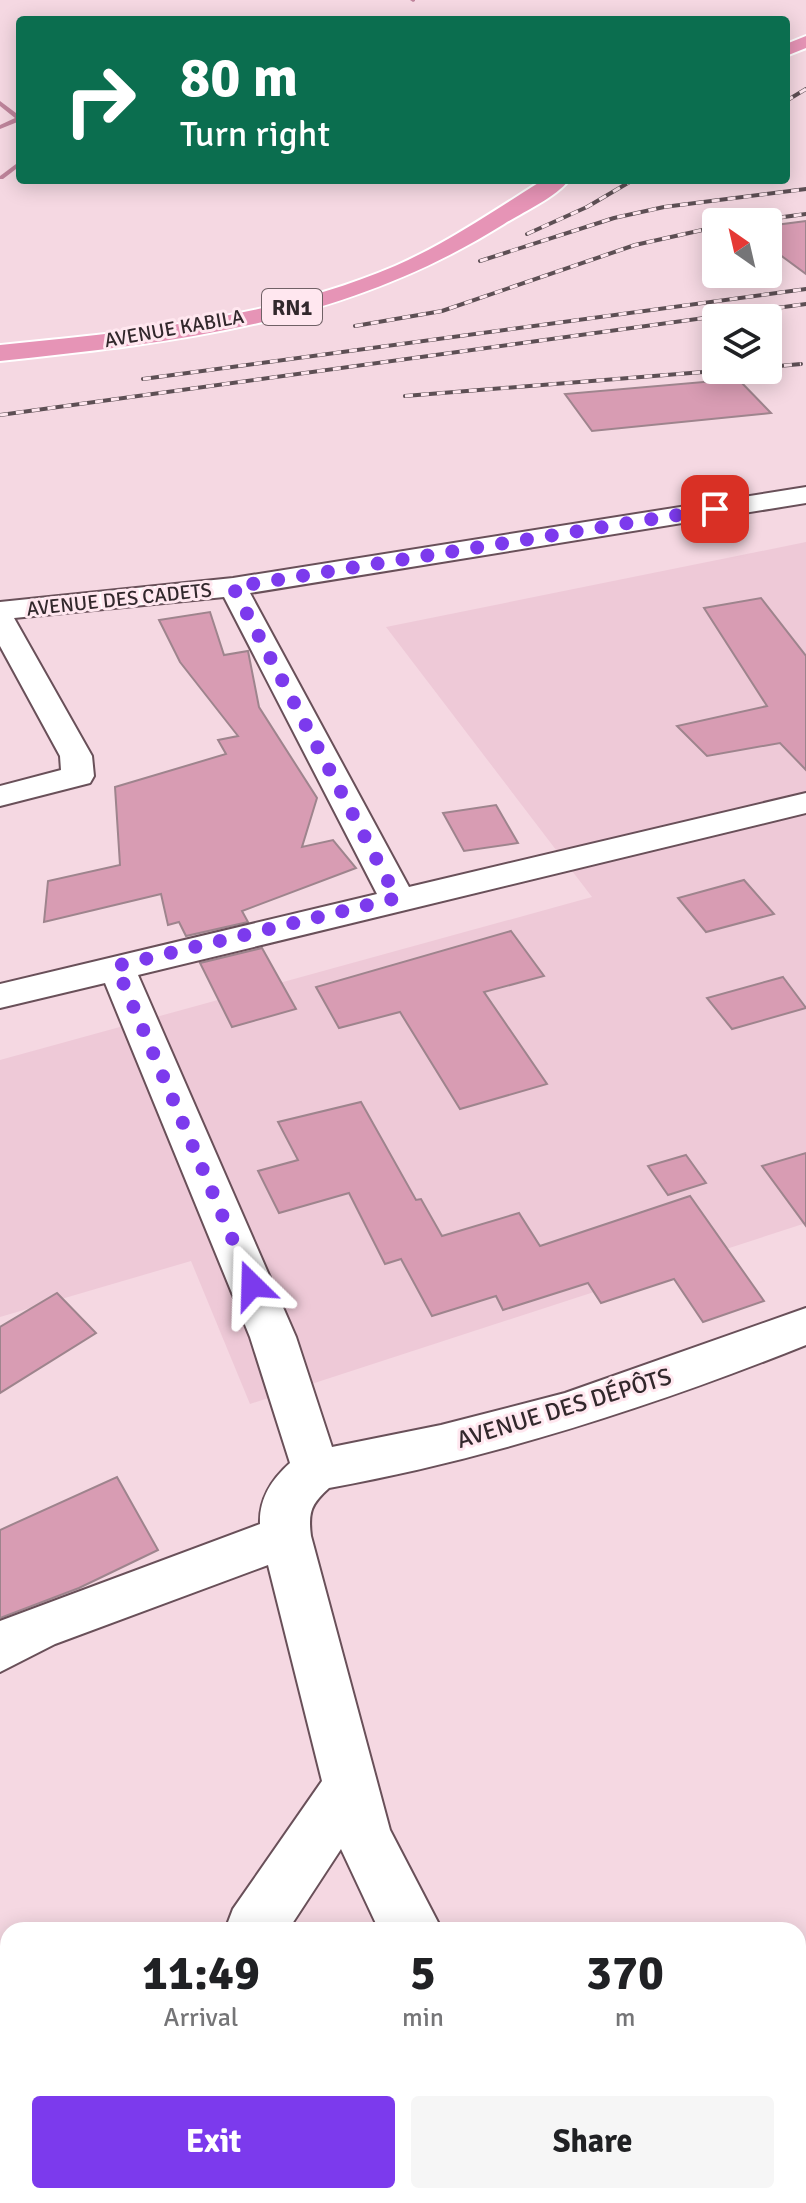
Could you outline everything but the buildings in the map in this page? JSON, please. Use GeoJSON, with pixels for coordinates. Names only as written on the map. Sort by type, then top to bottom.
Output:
{"type":"FeatureCollection","features":[{"type":"Feature","properties":{"kind":"highway","name":"AVENUE KABILA"},"geometry":{"type":"LineString","coordinates":[[0,353],[134,337],[283,309],[334,296],[405,270],[461,241],[552,184]]}},
{"type":"Feature","properties":{"kind":"street","name":"AVENUE DES CADETS"},"geometry":{"type":"LineString","coordinates":[[0,611],[233,587],[806,495]]}},
{"type":"Feature","properties":{"kind":"street"},"geometry":{"type":"LineString","coordinates":[[233,587],[397,898]]}},
{"type":"Feature","properties":{"kind":"street"},"geometry":{"type":"LineString","coordinates":[[0,619],[76,756],[78,776],[0,796]]}},
{"type":"Feature","properties":{"kind":"street"},"geometry":{"type":"LineString","coordinates":[[0,996],[397,898],[806,803]]}},
{"type":"Feature","properties":{"kind":"street"},"geometry":{"type":"LineString","coordinates":[[116,966],[273,1337],[316,1470],[289,1493],[282,1512],[286,1536],[363,1834],[392,1898],[408,1922]]}},
{"type":"Feature","properties":{"kind":"street","name":"AVENUE DES DÉPÔTS"},"geometry":{"type":"LineString","coordinates":[[316,1470],[477,1437],[646,1385],[806,1326]]}},
{"type":"Feature","properties":{"kind":"street"},"geometry":{"type":"LineString","coordinates":[[0,1648],[37,1628],[286,1536]]}},
{"type":"Feature","properties":{"kind":"street"},"geometry":{"type":"LineString","coordinates":[[259,1922],[351,1786]]}},
{"type":"Feature","properties":{"kind":"shaded area"},"geometry":{"type":"Polygon","coordinates":[[[806,542],[806,1223],[250,1404],[191,1261],[0,1317],[0,1060],[592,897],[386,627],[806,542]]]}},
{"type":"Feature","properties":{"kind":"waterway"},"geometry":{"type":"LineString","coordinates":[[0,103],[16,116]]}},
{"type":"Feature","properties":{"kind":"waterway"},"geometry":{"type":"LineString","coordinates":[[0,127],[16,119]]}},
{"type":"Feature","properties":{"kind":"waterway"},"geometry":{"type":"LineString","coordinates":[[1,178],[16,166]]}},
{"type":"Feature","properties":{"kind":"railway"},"geometry":{"type":"LineString","coordinates":[[790,99],[806,89]]}},
{"type":"Feature","properties":{"kind":"railway"},"geometry":{"type":"LineString","coordinates":[[527,234],[587,207],[626,184]]}},
{"type":"Feature","properties":{"kind":"railway"},"geometry":{"type":"LineString","coordinates":[[480,261],[614,218],[664,207],[806,189]]}},
{"type":"Feature","properties":{"kind":"railway"},"geometry":{"type":"LineString","coordinates":[[782,217],[806,214]]}},
{"type":"Feature","properties":{"kind":"railway"},"geometry":{"type":"LineString","coordinates":[[355,326],[442,311],[635,245],[702,230]]}},
{"type":"Feature","properties":{"kind":"railway"},"geometry":{"type":"LineString","coordinates":[[143,379],[806,289]]}},
{"type":"Feature","properties":{"kind":"railway"},"geometry":{"type":"LineString","coordinates":[[0,415],[806,304]]}},
{"type":"Feature","properties":{"kind":"railway"},"geometry":{"type":"LineString","coordinates":[[782,366],[801,364]]}},
{"type":"Feature","properties":{"kind":"railway"},"geometry":{"type":"LineString","coordinates":[[405,396],[702,372]]}},
{"type":"Feature","properties":{"kind":"route"},"geometry":{"type":"LineString","coordinates":[[252,1285],[116,966],[397,898],[233,587],[715,509]]}}]}
